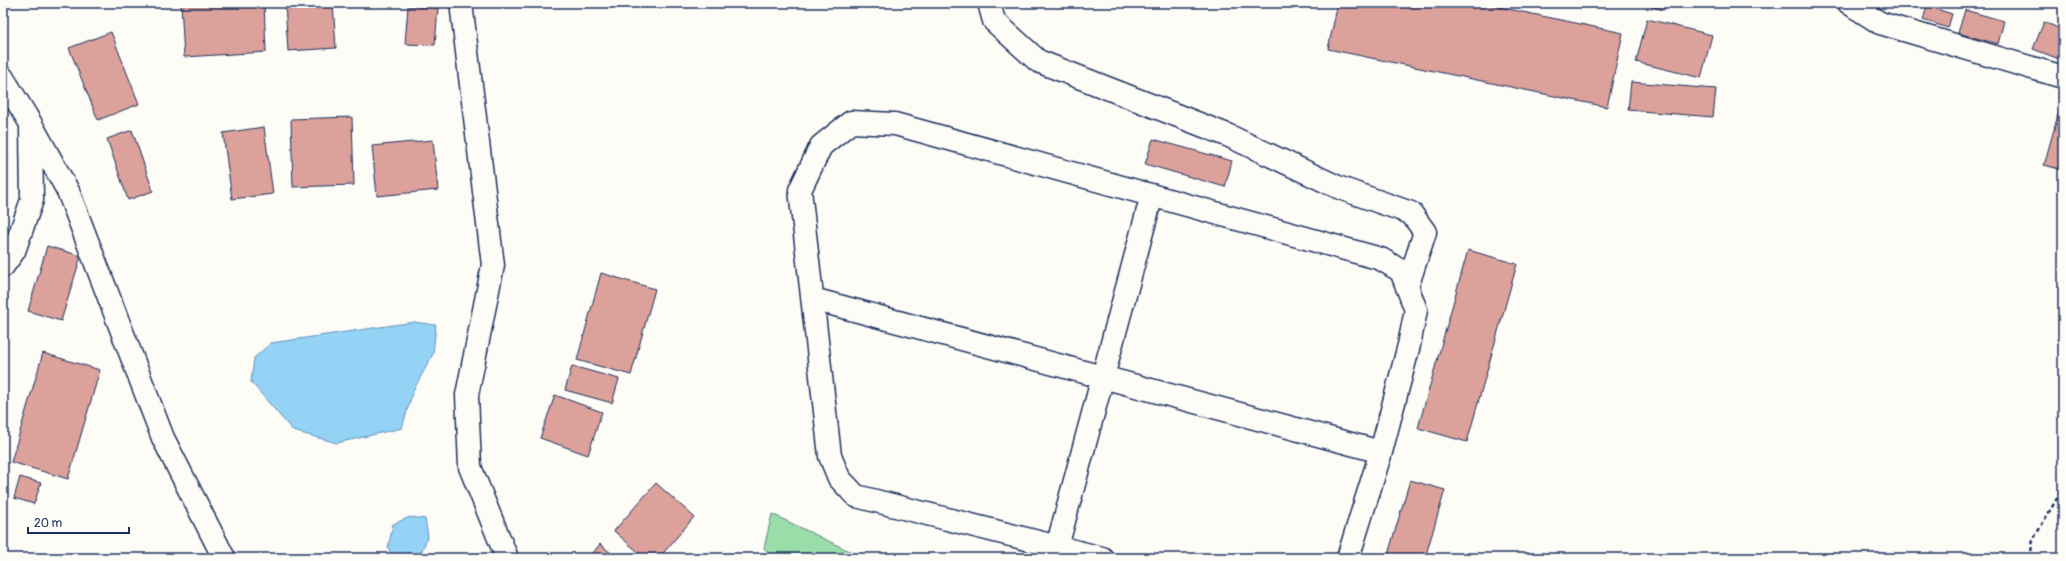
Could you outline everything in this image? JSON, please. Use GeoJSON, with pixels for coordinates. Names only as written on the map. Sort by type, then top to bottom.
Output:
{"type":"FeatureCollection","features":[{"type":"Feature","properties":{"kind":"street"},"geometry":{"type":"LineString","coordinates":[[461,3],[492,265],[467,395],[470,467],[507,558]]}},
{"type":"Feature","properties":{"kind":"street"},"geometry":{"type":"LineString","coordinates":[[989,3],[994,21],[1038,61],[1227,135],[1340,188],[1411,213],[1425,232],[1407,287]]}},
{"type":"Feature","properties":{"kind":"street"},"geometry":{"type":"LineString","coordinates":[[1849,3],[1880,24],[2063,77]]}},
{"type":"Feature","properties":{"kind":"street"},"geometry":{"type":"LineString","coordinates":[[3,78],[31,124],[68,192],[163,438],[224,558]]}},
{"type":"Feature","properties":{"kind":"street"},"geometry":{"type":"LineString","coordinates":[[1102,558],[856,496],[839,478],[830,456],[800,190],[821,146],[851,122],[895,124],[1381,259],[1401,271],[1416,310],[1409,345],[1381,452],[1348,558]]}},
{"type":"Feature","properties":{"kind":"street"},"geometry":{"type":"LineString","coordinates":[[3,266],[14,251],[32,200],[31,124]]}},
{"type":"Feature","properties":{"kind":"street"},"geometry":{"type":"LineString","coordinates":[[1057,547],[1152,196]]}},
{"type":"Feature","properties":{"kind":"street"},"geometry":{"type":"LineString","coordinates":[[813,299],[1104,376],[1381,452]]}},
{"type":"Feature","properties":{"kind":"path"},"geometry":{"type":"LineString","coordinates":[[2030,558],[2033,540],[2063,488]]}},
{"type":"Feature","properties":{"kind":"green space"},"geometry":{"type":"Polygon","coordinates":[[[772,514],[864,558],[773,558],[764,548],[772,514]]]}},
{"type":"Feature","properties":{"kind":"water"},"geometry":{"type":"Polygon","coordinates":[[[414,322],[436,325],[433,354],[413,391],[402,428],[337,443],[293,431],[251,382],[254,358],[271,343],[414,322]]]}},
{"type":"Feature","properties":{"kind":"water"},"geometry":{"type":"Polygon","coordinates":[[[410,517],[425,519],[428,536],[419,558],[394,558],[388,548],[393,524],[410,517]]]}},
{"type":"Feature","properties":{"kind":"building"},"geometry":{"type":"Polygon","coordinates":[[[181,3],[264,3],[266,52],[184,57],[181,3]]]}},
{"type":"Feature","properties":{"kind":"building"},"geometry":{"type":"Polygon","coordinates":[[[285,3],[333,3],[336,48],[288,51],[285,3]]]}},
{"type":"Feature","properties":{"kind":"building"},"geometry":{"type":"Polygon","coordinates":[[[1338,3],[1480,3],[1623,33],[1607,107],[1328,49],[1338,3]]]}},
{"type":"Feature","properties":{"kind":"building"},"geometry":{"type":"Polygon","coordinates":[[[1637,3],[1665,3],[1664,10],[1637,3]]]}},
{"type":"Feature","properties":{"kind":"building"},"geometry":{"type":"Polygon","coordinates":[[[408,6],[438,8],[435,45],[405,44],[408,6]]]}},
{"type":"Feature","properties":{"kind":"building"},"geometry":{"type":"Polygon","coordinates":[[[1927,6],[1952,14],[1948,28],[1923,20],[1927,6]]]}},
{"type":"Feature","properties":{"kind":"building"},"geometry":{"type":"Polygon","coordinates":[[[1965,10],[2004,21],[1998,44],[1958,33],[1965,10]]]}},
{"type":"Feature","properties":{"kind":"building"},"geometry":{"type":"Polygon","coordinates":[[[1647,19],[1712,35],[1701,78],[1636,62],[1647,19]]]}},
{"type":"Feature","properties":{"kind":"building"},"geometry":{"type":"Polygon","coordinates":[[[2044,22],[2063,30],[2063,49],[2059,59],[2033,49],[2044,22]]]}},
{"type":"Feature","properties":{"kind":"building"},"geometry":{"type":"Polygon","coordinates":[[[111,32],[139,104],[98,120],[69,48],[111,32]]]}},
{"type":"Feature","properties":{"kind":"building"},"geometry":{"type":"Polygon","coordinates":[[[1631,82],[1716,89],[1713,117],[1628,110],[1631,82]]]}},
{"type":"Feature","properties":{"kind":"building"},"geometry":{"type":"Polygon","coordinates":[[[2058,115],[2063,116],[2063,170],[2044,165],[2058,115]]]}},
{"type":"Feature","properties":{"kind":"building"},"geometry":{"type":"Polygon","coordinates":[[[352,117],[354,185],[293,187],[291,119],[352,117]]]}},
{"type":"Feature","properties":{"kind":"building"},"geometry":{"type":"Polygon","coordinates":[[[264,127],[273,194],[232,199],[223,133],[264,127]]]}},
{"type":"Feature","properties":{"kind":"building"},"geometry":{"type":"Polygon","coordinates":[[[132,130],[153,191],[128,200],[107,139],[132,130]]]}},
{"type":"Feature","properties":{"kind":"building"},"geometry":{"type":"Polygon","coordinates":[[[1153,139],[1232,161],[1225,187],[1145,164],[1153,139]]]}},
{"type":"Feature","properties":{"kind":"building"},"geometry":{"type":"Polygon","coordinates":[[[433,140],[438,190],[377,196],[372,146],[433,140]]]}},
{"type":"Feature","properties":{"kind":"building"},"geometry":{"type":"Polygon","coordinates":[[[47,246],[81,256],[61,321],[28,311],[47,246]]]}},
{"type":"Feature","properties":{"kind":"building"},"geometry":{"type":"Polygon","coordinates":[[[1468,250],[1517,264],[1467,442],[1418,428],[1468,250]]]}},
{"type":"Feature","properties":{"kind":"building"},"geometry":{"type":"Polygon","coordinates":[[[601,273],[655,289],[631,375],[577,360],[601,273]]]}},
{"type":"Feature","properties":{"kind":"building"},"geometry":{"type":"Polygon","coordinates":[[[43,353],[100,370],[68,479],[11,462],[43,353]]]}},
{"type":"Feature","properties":{"kind":"building"},"geometry":{"type":"Polygon","coordinates":[[[572,366],[619,379],[612,403],[565,390],[572,366]]]}},
{"type":"Feature","properties":{"kind":"building"},"geometry":{"type":"Polygon","coordinates":[[[555,395],[602,412],[588,455],[540,438],[555,395]]]}},
{"type":"Feature","properties":{"kind":"building"},"geometry":{"type":"Polygon","coordinates":[[[20,477],[41,483],[34,504],[14,498],[20,477]]]}},
{"type":"Feature","properties":{"kind":"building"},"geometry":{"type":"Polygon","coordinates":[[[1410,480],[1445,490],[1425,558],[1387,558],[1410,480]]]}},
{"type":"Feature","properties":{"kind":"building"},"geometry":{"type":"Polygon","coordinates":[[[656,483],[694,517],[659,558],[645,558],[614,531],[656,483]]]}},
{"type":"Feature","properties":{"kind":"building"},"geometry":{"type":"Polygon","coordinates":[[[600,544],[617,558],[589,558],[600,544]]]}}]}
